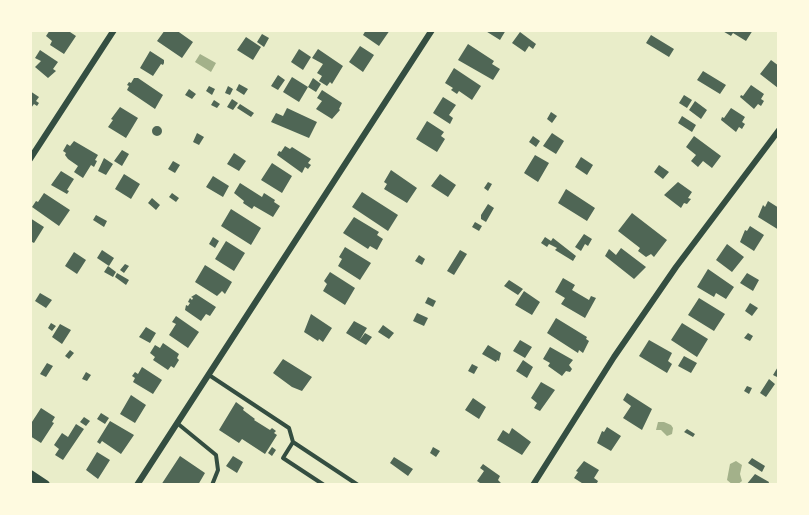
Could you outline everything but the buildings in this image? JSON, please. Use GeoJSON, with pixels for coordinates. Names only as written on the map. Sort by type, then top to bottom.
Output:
{"type":"FeatureCollection","features":[{"type":"Feature","properties":{"kind":"main road"},"geometry":{"type":"LineString","coordinates":[[30,475],[45,485]]}},
{"type":"Feature","properties":{"kind":"street"},"geometry":{"type":"LineString","coordinates":[[30,159],[114,30]]}},
{"type":"Feature","properties":{"kind":"street"},"geometry":{"type":"LineString","coordinates":[[138,485],[432,30]]}},
{"type":"Feature","properties":{"kind":"street"},"geometry":{"type":"LineString","coordinates":[[533,485],[614,357],[676,267],[779,130]]}},
{"type":"Feature","properties":{"kind":"lane"},"geometry":{"type":"LineString","coordinates":[[209,375],[288,428],[293,442],[358,485]]}},
{"type":"Feature","properties":{"kind":"lane"},"geometry":{"type":"LineString","coordinates":[[177,423],[216,455],[218,470],[212,485]]}},
{"type":"Feature","properties":{"kind":"lane"},"geometry":{"type":"LineString","coordinates":[[293,442],[283,458],[324,485]]}},
{"type":"Feature","properties":{"kind":"shaded area"},"geometry":{"type":"Polygon","coordinates":[[[200,54],[216,63],[211,72],[195,62],[200,54]]]}},
{"type":"Feature","properties":{"kind":"shaded area"},"geometry":{"type":"Polygon","coordinates":[[[658,422],[671,425],[672,434],[667,436],[661,430],[656,430],[658,422]]]}},
{"type":"Feature","properties":{"kind":"shaded area"},"geometry":{"type":"Polygon","coordinates":[[[736,461],[742,465],[740,474],[742,481],[733,485],[727,480],[730,464],[736,461]]]}}]}
